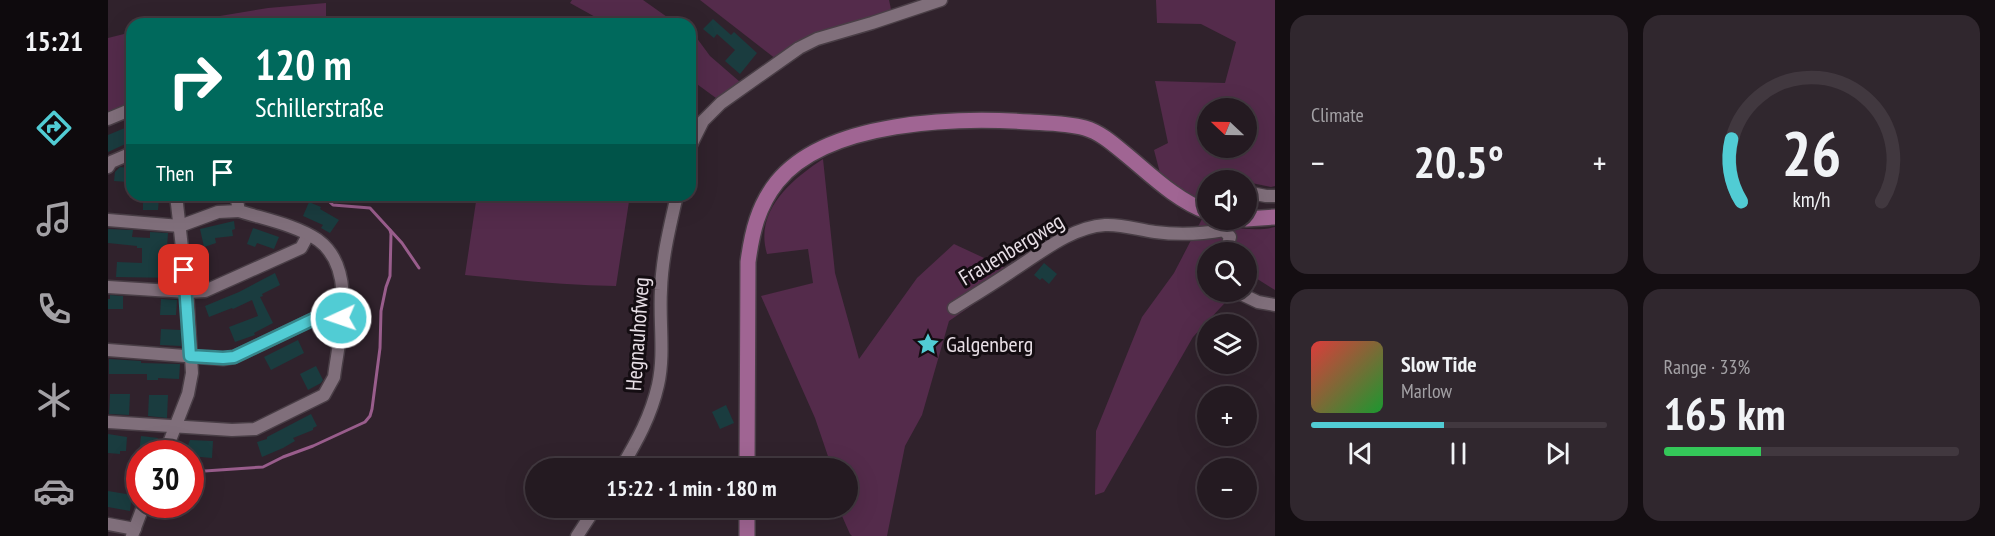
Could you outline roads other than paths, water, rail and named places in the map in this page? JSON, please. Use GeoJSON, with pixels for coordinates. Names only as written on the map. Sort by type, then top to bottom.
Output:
{"type":"FeatureCollection","features":[{"type":"Feature","properties":{"kind":"main road"},"geometry":{"type":"LineString","coordinates":[[747,458],[748,262],[752,237],[759,210],[779,180],[818,151],[844,139],[911,123],[1006,120],[1063,124],[1086,128],[1106,138],[1164,186],[1197,208]]}},
{"type":"Feature","properties":{"kind":"main road"},"geometry":{"type":"LineString","coordinates":[[1257,218],[1275,217]]}},
{"type":"Feature","properties":{"kind":"main road"},"geometry":{"type":"LineString","coordinates":[[747,518],[747,536]]}},
{"type":"Feature","properties":{"kind":"street"},"geometry":{"type":"LineString","coordinates":[[696,135],[703,122],[721,103],[799,48],[817,39],[941,0]]}},
{"type":"Feature","properties":{"kind":"street"},"geometry":{"type":"LineString","coordinates":[[108,119],[126,112]]}},
{"type":"Feature","properties":{"kind":"street"},"geometry":{"type":"LineString","coordinates":[[108,167],[111,162],[126,156]]}},
{"type":"Feature","properties":{"kind":"street"},"geometry":{"type":"LineString","coordinates":[[1257,194],[1275,196]]}},
{"type":"Feature","properties":{"kind":"street"},"geometry":{"type":"LineString","coordinates":[[170,440],[191,382],[187,292],[177,201]]}},
{"type":"Feature","properties":{"kind":"street"},"geometry":{"type":"LineString","coordinates":[[237,201],[239,211]]}},
{"type":"Feature","properties":{"kind":"street","name":"Hegnauhofweg"},"geometry":{"type":"LineString","coordinates":[[627,458],[651,411],[659,383],[662,332],[660,291],[665,247],[675,201]]}},
{"type":"Feature","properties":{"kind":"street"},"geometry":{"type":"LineString","coordinates":[[108,220],[180,226],[218,212],[239,211],[308,235],[326,247],[339,268],[343,291],[334,377],[324,394],[255,429],[232,430],[108,422]]}},
{"type":"Feature","properties":{"kind":"street","name":"Frauenbergweg"},"geometry":{"type":"LineString","coordinates":[[954,308],[1043,249],[1090,228],[1105,225],[1156,233],[1205,233],[1211,230]]}},
{"type":"Feature","properties":{"kind":"street"},"geometry":{"type":"LineString","coordinates":[[108,287],[205,291],[301,248],[308,235]]}},
{"type":"Feature","properties":{"kind":"street"},"geometry":{"type":"LineString","coordinates":[[1257,302],[1275,306]]}},
{"type":"Feature","properties":{"kind":"street"},"geometry":{"type":"LineString","coordinates":[[108,350],[234,357],[318,317],[327,315],[341,318]]}},
{"type":"Feature","properties":{"kind":"street"},"geometry":{"type":"LineString","coordinates":[[108,524],[133,532],[138,518]]}},
{"type":"Feature","properties":{"kind":"street"},"geometry":{"type":"LineString","coordinates":[[577,536],[589,518]]}},
{"type":"Feature","properties":{"kind":"waterway"},"geometry":{"type":"LineString","coordinates":[[329,201],[333,205],[370,208],[402,243],[419,268]]}},
{"type":"Feature","properties":{"kind":"waterway"},"geometry":{"type":"LineString","coordinates":[[204,471],[263,467],[365,422],[370,416],[380,348],[381,311],[390,276],[390,230]]}},
{"type":"Feature","properties":{"kind":"place","name":"Galgenberg"},"geometry":{"type":"Point","coordinates":[928,344]}}]}
